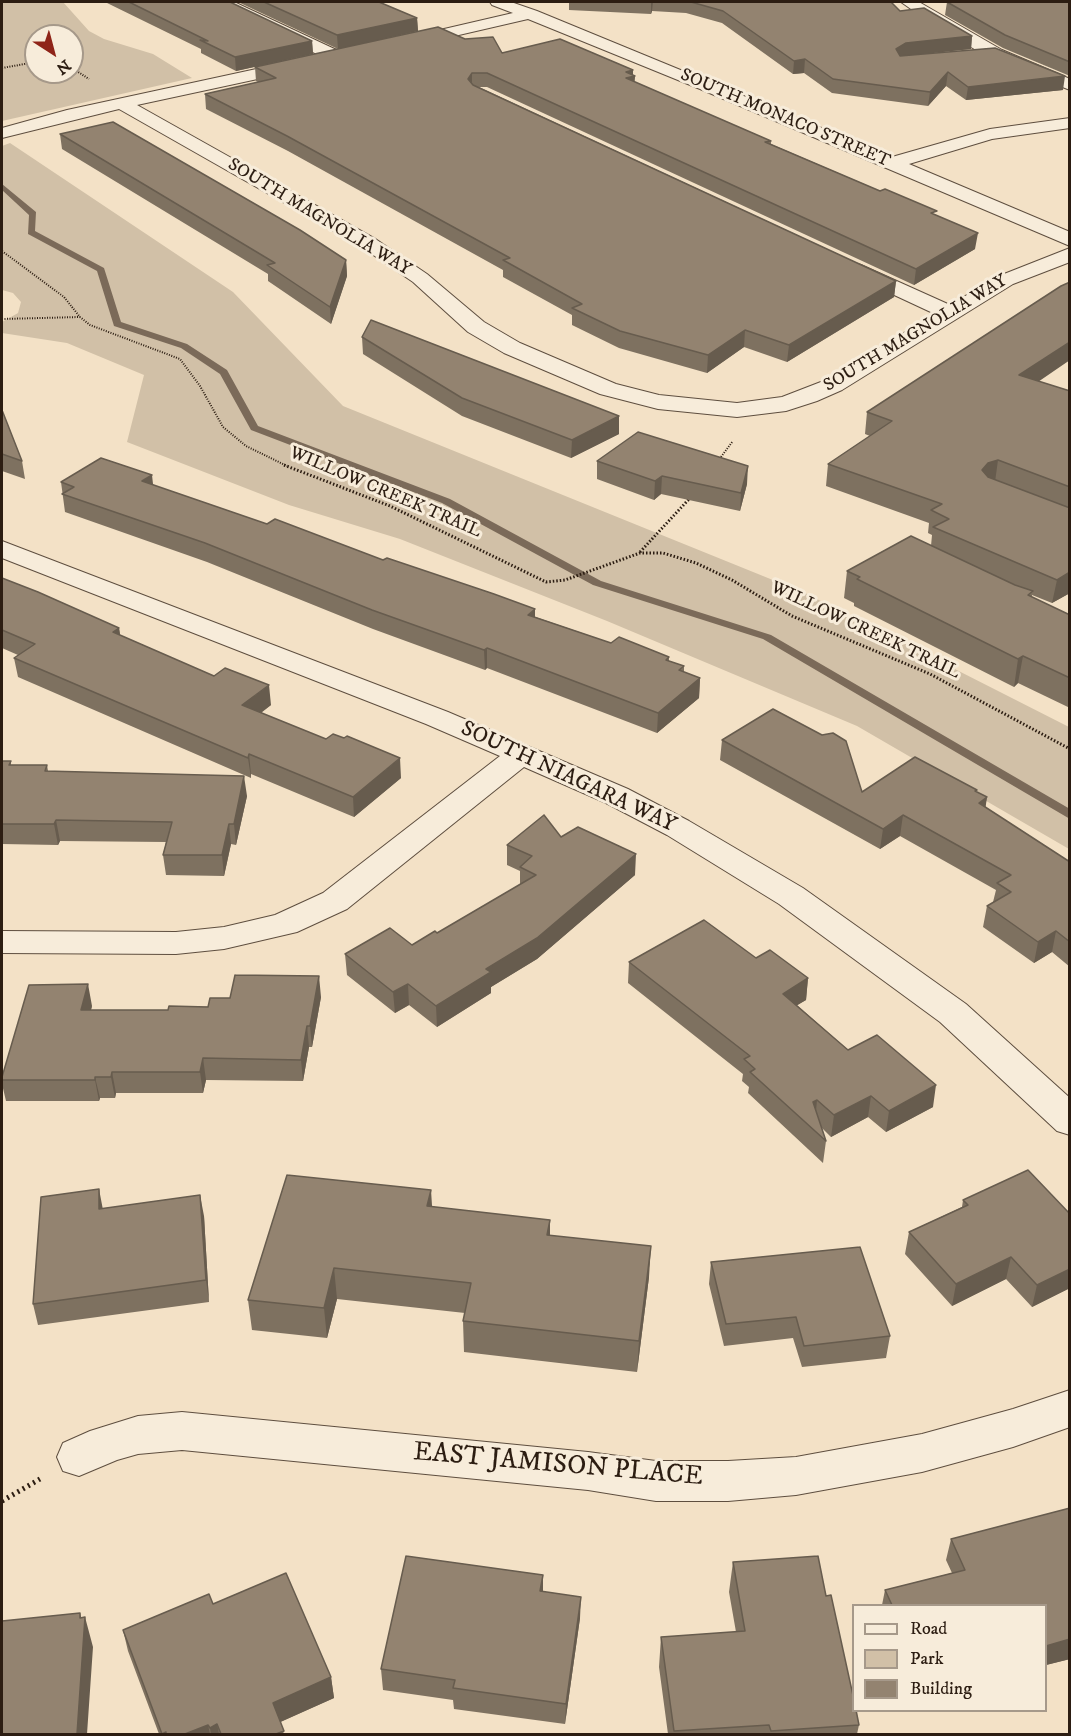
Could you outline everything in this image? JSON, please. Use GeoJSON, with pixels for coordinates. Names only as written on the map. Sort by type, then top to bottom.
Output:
{"type":"FeatureCollection","features":[{"type":"Feature","properties":{"kind":"street"},"geometry":{"type":"LineString","coordinates":[[223,2],[337,57]]}},
{"type":"Feature","properties":{"kind":"street","name":"SOUTH MONACO STREET"},"geometry":{"type":"LineString","coordinates":[[498,2],[706,84],[1070,240]]}},
{"type":"Feature","properties":{"kind":"street"},"geometry":{"type":"LineString","coordinates":[[909,2],[996,54],[1070,85]]}},
{"type":"Feature","properties":{"kind":"street"},"geometry":{"type":"LineString","coordinates":[[386,46],[531,14]]}},
{"type":"Feature","properties":{"kind":"street"},"geometry":{"type":"LineString","coordinates":[[2,133],[357,52]]}},
{"type":"Feature","properties":{"kind":"street"},"geometry":{"type":"LineString","coordinates":[[962,57],[996,54]]}},
{"type":"Feature","properties":{"kind":"street","name":"SOUTH MAGNOLIA WAY"},"geometry":{"type":"LineString","coordinates":[[122,104],[367,242],[420,278],[476,327],[512,348],[608,389],[658,402],[737,410],[786,404],[834,385],[1006,280],[1070,254]]}},
{"type":"Feature","properties":{"kind":"street"},"geometry":{"type":"LineString","coordinates":[[890,164],[990,134],[1070,124]]}},
{"type":"Feature","properties":{"kind":"street"},"geometry":{"type":"LineString","coordinates":[[1027,147],[1070,124]]}},
{"type":"Feature","properties":{"kind":"street"},"geometry":{"type":"LineString","coordinates":[[923,178],[954,169]]}},
{"type":"Feature","properties":{"kind":"street"},"geometry":{"type":"LineString","coordinates":[[831,259],[951,313]]}},
{"type":"Feature","properties":{"kind":"street","name":"SOUTH NIAGARA WAY"},"geometry":{"type":"LineString","coordinates":[[2,549],[437,718],[617,796],[678,828],[791,896],[953,1013],[1070,1121]]}},
{"type":"Feature","properties":{"kind":"street"},"geometry":{"type":"LineString","coordinates":[[2,942],[176,943],[224,938],[285,924],[335,901],[522,754]]}},
{"type":"Feature","properties":{"kind":"street","name":"EAST JAMISON PLACE"},"geometry":{"type":"LineString","coordinates":[[79,1457],[106,1444],[138,1435],[182,1431],[588,1471],[656,1481],[728,1481],[796,1476],[922,1453],[1013,1428],[1070,1408]]}},
{"type":"Feature","properties":{"kind":"path"},"geometry":{"type":"LineString","coordinates":[[2,68],[24,64]]}},
{"type":"Feature","properties":{"kind":"path","name":"WILLOW CREEK TRAIL"},"geometry":{"type":"LineString","coordinates":[[2,251],[64,297],[80,317],[101,330],[180,359],[200,386],[223,427],[246,446],[287,466],[400,510],[546,582],[565,580],[640,553],[663,553],[696,563],[732,580],[792,616],[930,674],[1070,749]]}},
{"type":"Feature","properties":{"kind":"path"},"geometry":{"type":"LineString","coordinates":[[2,319],[80,317]]}},
{"type":"Feature","properties":{"kind":"path"},"geometry":{"type":"LineString","coordinates":[[712,469],[737,436],[742,422],[737,410]]}},
{"type":"Feature","properties":{"kind":"path"},"geometry":{"type":"LineString","coordinates":[[640,553],[691,497]]}},
{"type":"Feature","properties":{"kind":"green space"},"geometry":{"type":"Polygon","coordinates":[[[2,2],[63,2],[83,24],[24,24],[24,84],[84,84],[84,25],[89,31],[104,39],[153,54],[192,78],[2,121],[2,2]]]}},
{"type":"Feature","properties":{"kind":"green space"},"geometry":{"type":"Polygon","coordinates":[[[10,143],[233,292],[343,406],[805,593],[1069,727],[1069,849],[857,726],[607,621],[400,539],[289,505],[127,442],[144,375],[67,343],[2,333],[2,322],[18,313],[21,302],[13,293],[2,290],[2,146],[10,143]]]}},
{"type":"Feature","properties":{"kind":"building"},"geometry":{"type":"Polygon","coordinates":[[[129,2],[230,2],[312,41],[235,57],[129,2]]]}},
{"type":"Feature","properties":{"kind":"building"},"geometry":{"type":"Polygon","coordinates":[[[264,2],[379,2],[417,18],[337,35],[264,2]]]}},
{"type":"Feature","properties":{"kind":"building"},"geometry":{"type":"Polygon","coordinates":[[[691,2],[891,2],[900,11],[924,8],[972,36],[906,43],[896,49],[900,56],[995,48],[1065,76],[968,87],[948,72],[930,92],[833,79],[805,59],[794,61],[723,11],[691,2]]]}},
{"type":"Feature","properties":{"kind":"building"},"geometry":{"type":"Polygon","coordinates":[[[947,2],[1070,2],[1070,62],[1005,35],[947,2]]]}},
{"type":"Feature","properties":{"kind":"building"},"geometry":{"type":"Polygon","coordinates":[[[438,27],[465,39],[493,37],[502,53],[560,39],[633,70],[626,72],[635,76],[626,78],[771,141],[765,142],[880,191],[885,189],[937,211],[931,213],[978,233],[916,269],[487,73],[472,73],[468,79],[473,85],[896,281],[789,345],[745,330],[708,355],[620,331],[572,308],[582,304],[503,260],[510,258],[287,136],[205,94],[276,78],[255,67],[438,27]]]}},
{"type":"Feature","properties":{"kind":"building"},"geometry":{"type":"Polygon","coordinates":[[[113,122],[300,230],[346,260],[330,307],[267,265],[275,263],[60,134],[113,122]]]}},
{"type":"Feature","properties":{"kind":"building"},"geometry":{"type":"Polygon","coordinates":[[[1070,282],[1070,342],[1019,375],[1070,391],[1070,487],[998,460],[988,463],[982,470],[988,477],[1070,508],[1070,572],[1057,580],[933,527],[949,519],[931,510],[942,504],[828,464],[892,421],[867,412],[1070,282]]]}},
{"type":"Feature","properties":{"kind":"building"},"geometry":{"type":"Polygon","coordinates":[[[371,320],[619,416],[572,440],[462,398],[362,337],[371,320]]]}},
{"type":"Feature","properties":{"kind":"building"},"geometry":{"type":"Polygon","coordinates":[[[2,410],[22,461],[2,454],[2,410]]]}},
{"type":"Feature","properties":{"kind":"building"},"geometry":{"type":"Polygon","coordinates":[[[638,432],[748,466],[741,493],[662,476],[655,481],[597,461],[638,432]]]}},
{"type":"Feature","properties":{"kind":"building"},"geometry":{"type":"Polygon","coordinates":[[[101,458],[152,475],[142,481],[267,524],[275,519],[383,560],[387,558],[535,609],[528,615],[611,643],[619,637],[669,657],[666,660],[684,666],[679,670],[700,678],[658,713],[487,648],[484,650],[372,610],[205,543],[62,494],[74,487],[61,482],[101,458]]]}},
{"type":"Feature","properties":{"kind":"building"},"geometry":{"type":"Polygon","coordinates":[[[911,536],[1015,585],[1033,591],[1028,595],[1070,615],[1070,678],[1023,656],[1018,659],[857,579],[860,577],[847,571],[911,536]]]}},
{"type":"Feature","properties":{"kind":"building"},"geometry":{"type":"Polygon","coordinates":[[[2,578],[119,628],[113,632],[214,676],[225,668],[269,685],[242,705],[326,739],[333,734],[344,738],[347,736],[400,758],[353,797],[249,754],[248,758],[14,658],[35,644],[2,630],[2,578]]]}},
{"type":"Feature","properties":{"kind":"building"},"geometry":{"type":"Polygon","coordinates":[[[773,709],[822,735],[833,733],[846,741],[862,792],[915,757],[977,790],[975,791],[987,797],[979,803],[1070,862],[1070,942],[1056,931],[1038,942],[987,906],[1011,892],[997,883],[1011,875],[903,815],[883,829],[722,740],[773,709]]]}},
{"type":"Feature","properties":{"kind":"building"},"geometry":{"type":"Polygon","coordinates":[[[2,761],[11,761],[9,765],[47,765],[45,771],[244,776],[234,824],[229,824],[222,855],[163,855],[172,822],[56,820],[54,824],[2,824],[2,761]]]}},
{"type":"Feature","properties":{"kind":"building"},"geometry":{"type":"Polygon","coordinates":[[[544,815],[561,837],[578,827],[636,854],[537,938],[486,969],[491,972],[436,1006],[408,984],[393,992],[345,954],[390,928],[412,945],[435,931],[437,933],[536,875],[520,867],[532,856],[507,845],[544,815]]]}},
{"type":"Feature","properties":{"kind":"building"},"geometry":{"type":"Polygon","coordinates":[[[704,920],[756,958],[770,950],[808,978],[783,994],[848,1050],[877,1035],[936,1085],[889,1111],[871,1096],[834,1115],[817,1100],[813,1102],[826,1141],[750,1072],[755,1069],[744,1059],[750,1056],[629,962],[704,920]]]}},
{"type":"Feature","properties":{"kind":"building"},"geometry":{"type":"Polygon","coordinates":[[[235,975],[319,976],[301,1060],[203,1058],[200,1072],[112,1072],[111,1077],[95,1077],[95,1080],[2,1080],[29,985],[88,984],[81,1010],[168,1010],[169,1006],[208,1007],[210,998],[230,998],[235,975]]]}},
{"type":"Feature","properties":{"kind":"building"},"geometry":{"type":"Polygon","coordinates":[[[1028,1170],[1070,1214],[1070,1269],[1037,1285],[1011,1257],[956,1284],[909,1232],[968,1205],[963,1200],[1028,1170]]]}},
{"type":"Feature","properties":{"kind":"building"},"geometry":{"type":"Polygon","coordinates":[[[287,1175],[431,1190],[427,1206],[550,1220],[547,1235],[651,1246],[639,1341],[463,1321],[471,1283],[334,1268],[324,1308],[248,1300],[287,1175]]]}},
{"type":"Feature","properties":{"kind":"building"},"geometry":{"type":"Polygon","coordinates":[[[99,1189],[99,1209],[200,1195],[206,1280],[33,1304],[41,1197],[99,1189]]]}},
{"type":"Feature","properties":{"kind":"building"},"geometry":{"type":"Polygon","coordinates":[[[860,1247],[890,1336],[804,1346],[796,1317],[726,1324],[711,1262],[860,1247]]]}},
{"type":"Feature","properties":{"kind":"building"},"geometry":{"type":"Polygon","coordinates":[[[1070,1508],[1070,1639],[1047,1646],[1047,1604],[892,1604],[885,1590],[965,1570],[951,1539],[1070,1508]]]}},
{"type":"Feature","properties":{"kind":"building"},"geometry":{"type":"Polygon","coordinates":[[[406,1556],[543,1575],[540,1591],[581,1597],[566,1704],[453,1688],[455,1680],[381,1669],[406,1556]]]}},
{"type":"Feature","properties":{"kind":"building"},"geometry":{"type":"Polygon","coordinates":[[[818,1556],[826,1596],[831,1595],[852,1691],[852,1712],[856,1712],[859,1725],[771,1731],[769,1725],[674,1731],[661,1637],[745,1631],[733,1562],[818,1556]]]}},
{"type":"Feature","properties":{"kind":"building"},"geometry":{"type":"Polygon","coordinates":[[[286,1573],[331,1677],[273,1703],[284,1731],[276,1734],[221,1734],[217,1724],[185,1734],[166,1734],[166,1732],[162,1734],[123,1630],[209,1594],[213,1604],[286,1573]]]}},
{"type":"Feature","properties":{"kind":"building"},"geometry":{"type":"Polygon","coordinates":[[[80,1613],[80,1618],[85,1617],[77,1734],[2,1734],[2,1621],[80,1613]]]}},
{"type":"Feature","properties":{"kind":"waterway"},"geometry":{"type":"LineString","coordinates":[[2,186],[33,214],[31,232],[101,270],[117,324],[184,346],[224,372],[254,428],[446,501],[597,583],[767,637],[1070,815]]}}]}
